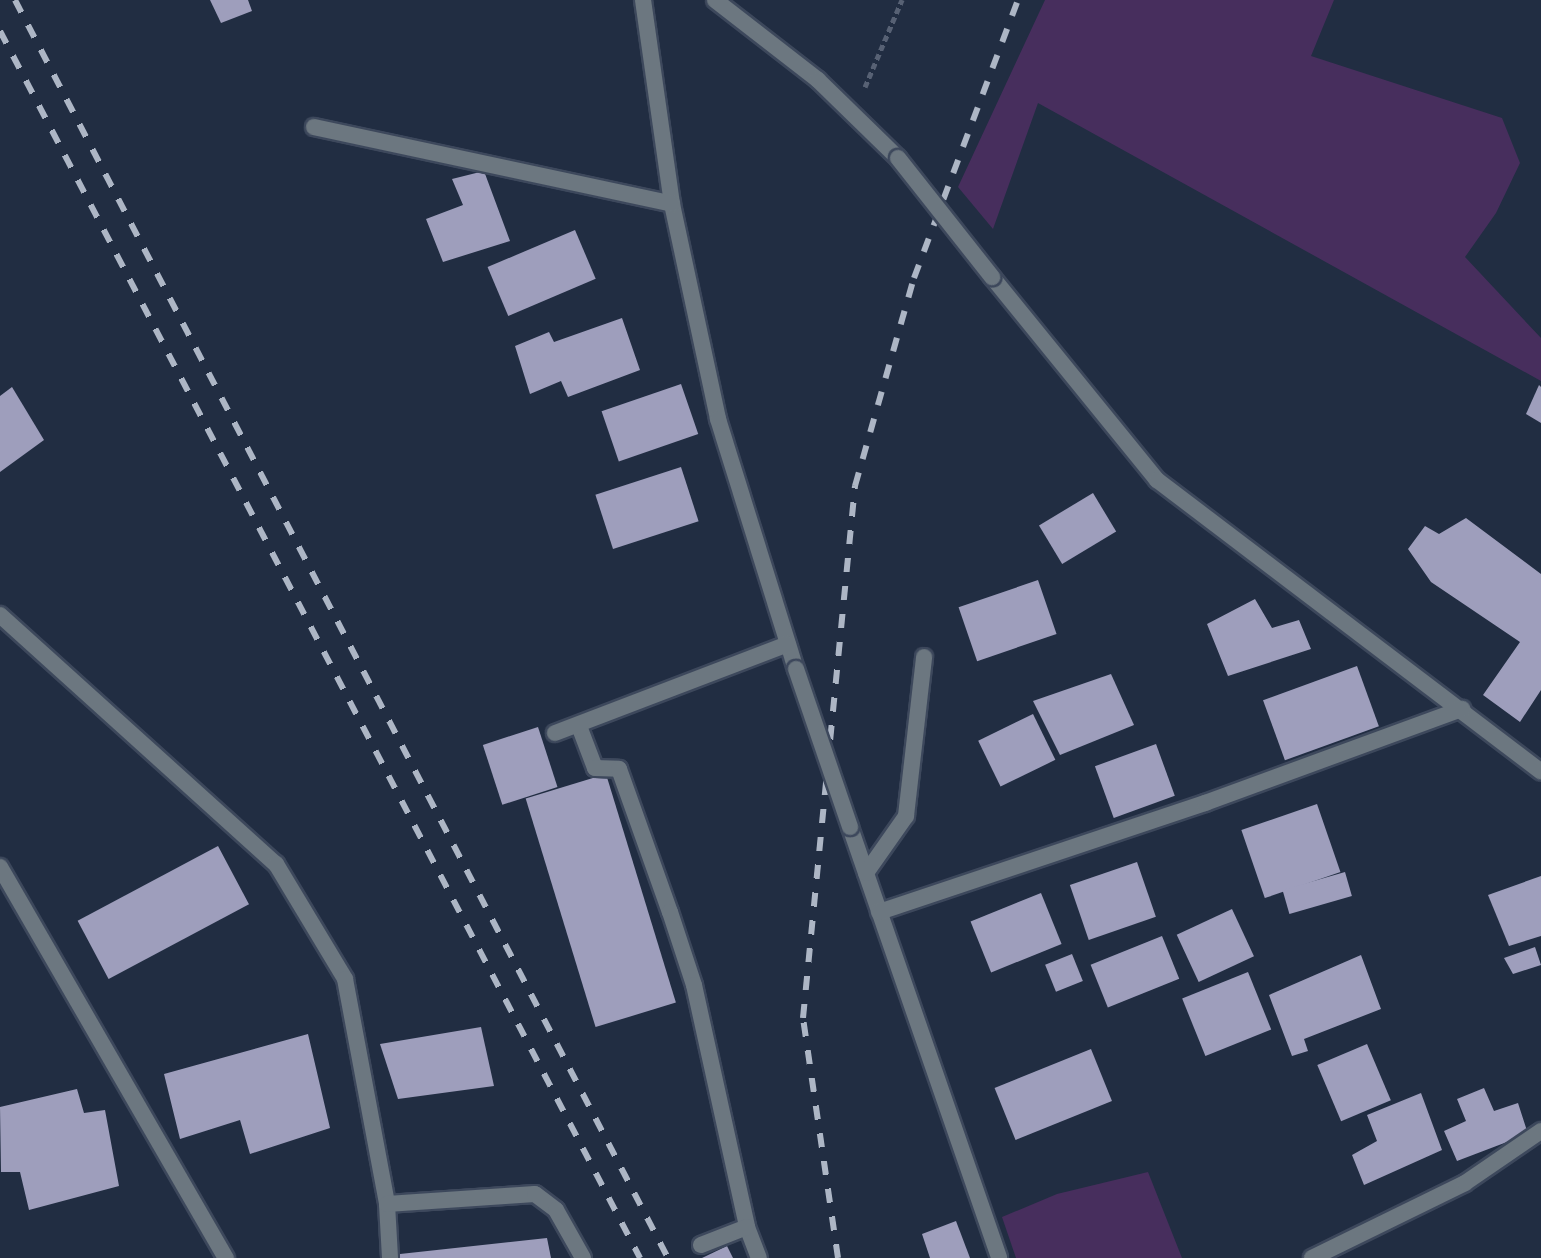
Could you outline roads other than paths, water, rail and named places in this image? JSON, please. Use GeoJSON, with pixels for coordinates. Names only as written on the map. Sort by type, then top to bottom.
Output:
{"type":"FeatureCollection","features":[{"type":"Feature","properties":{"kind":"street"},"geometry":{"type":"LineString","coordinates":[[643,0],[672,204],[718,419],[796,669],[999,1258]]}},
{"type":"Feature","properties":{"kind":"street"},"geometry":{"type":"LineString","coordinates":[[715,0],[818,80],[898,158],[1157,480],[1541,772]]}},
{"type":"Feature","properties":{"kind":"street"},"geometry":{"type":"LineString","coordinates":[[314,127],[672,204]]}},
{"type":"Feature","properties":{"kind":"street"},"geometry":{"type":"LineString","coordinates":[[0,615],[276,864],[345,979],[387,1204],[390,1258]]}},
{"type":"Feature","properties":{"kind":"street"},"geometry":{"type":"LineString","coordinates":[[555,733],[788,644]]}},
{"type":"Feature","properties":{"kind":"street"},"geometry":{"type":"LineString","coordinates":[[866,873],[906,816],[924,657]]}},
{"type":"Feature","properties":{"kind":"street"},"geometry":{"type":"LineString","coordinates":[[879,912],[1205,803],[1462,709]]}},
{"type":"Feature","properties":{"kind":"street"},"geometry":{"type":"LineString","coordinates":[[579,726],[595,768],[619,769],[670,912],[694,985],[747,1227],[759,1258]]}},
{"type":"Feature","properties":{"kind":"street"},"geometry":{"type":"LineString","coordinates":[[0,867],[226,1258]]}},
{"type":"Feature","properties":{"kind":"street"},"geometry":{"type":"LineString","coordinates":[[1312,1258],[1465,1183],[1541,1131]]}},
{"type":"Feature","properties":{"kind":"street"},"geometry":{"type":"LineString","coordinates":[[387,1204],[535,1194],[556,1210],[583,1258]]}},
{"type":"Feature","properties":{"kind":"street"},"geometry":{"type":"LineString","coordinates":[[701,1245],[747,1227]]}},
{"type":"Feature","properties":{"kind":"railway"},"geometry":{"type":"LineString","coordinates":[[15,0],[668,1258]]}},
{"type":"Feature","properties":{"kind":"railway"},"geometry":{"type":"LineString","coordinates":[[838,1258],[803,1018],[855,486],[914,278],[1018,0]]}},
{"type":"Feature","properties":{"kind":"railway"},"geometry":{"type":"LineString","coordinates":[[0,31],[640,1258]]}}]}
